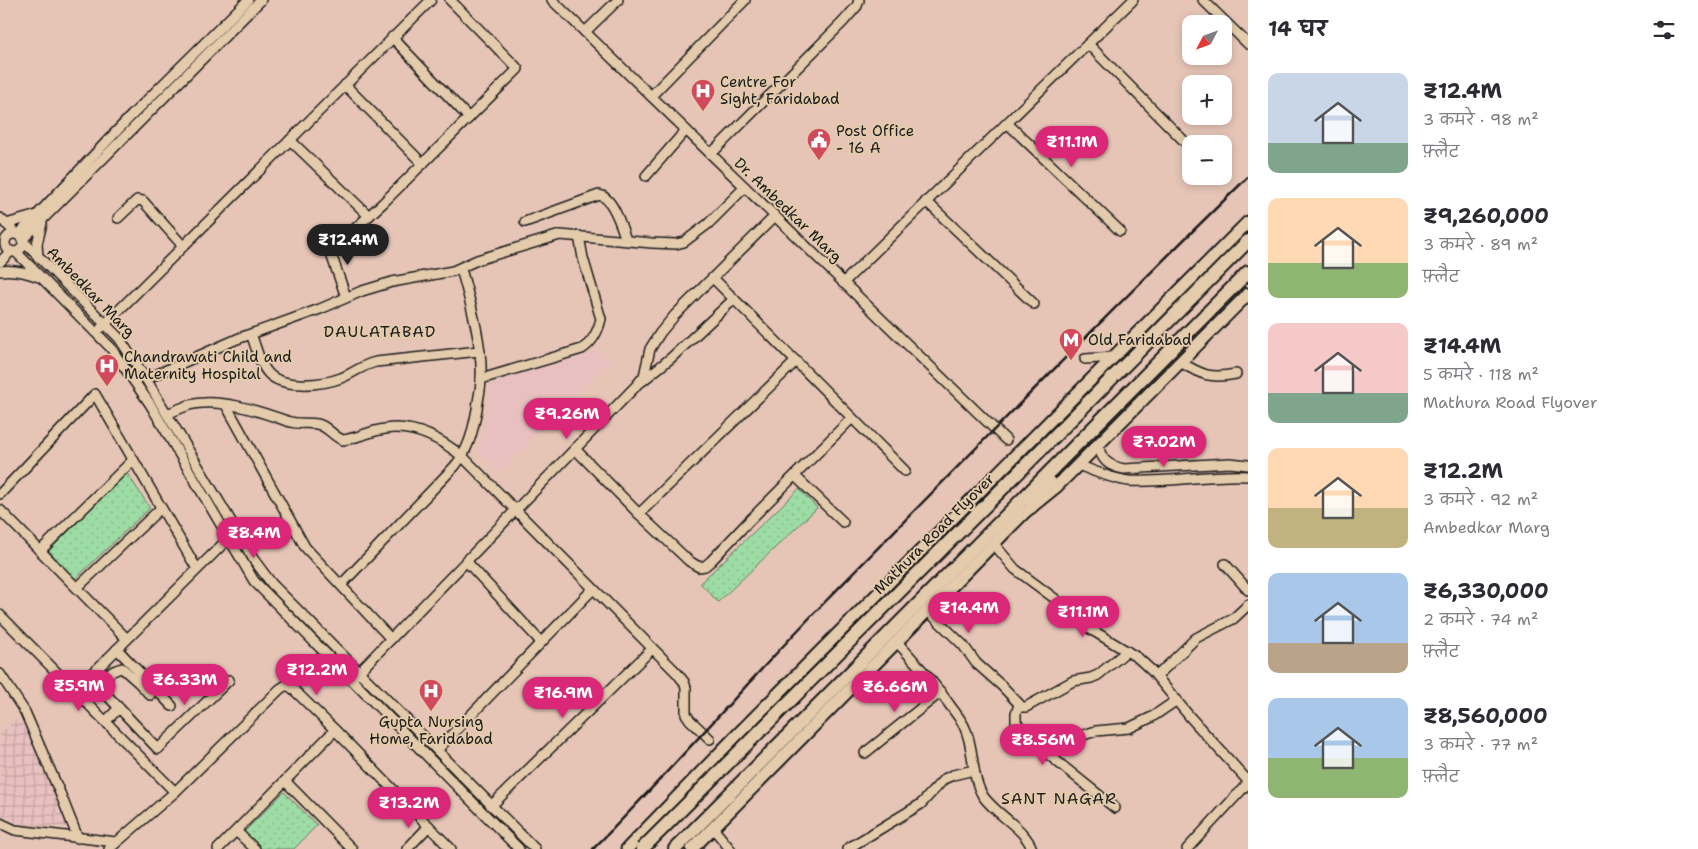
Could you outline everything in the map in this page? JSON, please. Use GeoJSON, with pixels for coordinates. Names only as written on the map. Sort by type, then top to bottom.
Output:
{"type":"FeatureCollection","features":[{"type":"Feature","properties":{"kind":"highway","name":"Mathura Road Flyover"},"geometry":{"type":"LineString","coordinates":[[642,849],[1248,241]]}},
{"type":"Feature","properties":{"kind":"highway"},"geometry":{"type":"LineString","coordinates":[[675,849],[1248,272]]}},
{"type":"Feature","properties":{"kind":"highway"},"geometry":{"type":"LineString","coordinates":[[1031,507],[1078,444]]}},
{"type":"Feature","properties":{"kind":"main road"},"geometry":{"type":"LineString","coordinates":[[627,849],[741,730],[1248,222]]}},
{"type":"Feature","properties":{"kind":"main road"},"geometry":{"type":"LineString","coordinates":[[692,849],[1031,507],[1056,488],[1247,296]]}},
{"type":"Feature","properties":{"kind":"main road"},"geometry":{"type":"LineString","coordinates":[[640,835],[642,849]]}},
{"type":"Feature","properties":{"kind":"street"},"geometry":{"type":"LineString","coordinates":[[20,238],[132,115],[248,0]]}},
{"type":"Feature","properties":{"kind":"street"},"geometry":{"type":"LineString","coordinates":[[3,221],[12,223],[40,217],[261,0]]}},
{"type":"Feature","properties":{"kind":"street"},"geometry":{"type":"LineString","coordinates":[[95,333],[431,0]]}},
{"type":"Feature","properties":{"kind":"street"},"geometry":{"type":"LineString","coordinates":[[346,297],[332,257],[332,247],[369,216],[518,69],[450,0]]}},
{"type":"Feature","properties":{"kind":"street","name":"Dr. Ambedkar Marg"},"geometry":{"type":"LineString","coordinates":[[552,0],[1006,440]]}},
{"type":"Feature","properties":{"kind":"street"},"geometry":{"type":"LineString","coordinates":[[585,32],[618,0]]}},
{"type":"Feature","properties":{"kind":"street"},"geometry":{"type":"LineString","coordinates":[[651,96],[745,0]]}},
{"type":"Feature","properties":{"kind":"street"},"geometry":{"type":"LineString","coordinates":[[711,154],[843,22],[857,6],[859,0]]}},
{"type":"Feature","properties":{"kind":"street"},"geometry":{"type":"LineString","coordinates":[[843,283],[1133,0]]}},
{"type":"Feature","properties":{"kind":"street"},"geometry":{"type":"LineString","coordinates":[[1203,0],[1248,44]]}},
{"type":"Feature","properties":{"kind":"street"},"geometry":{"type":"LineString","coordinates":[[392,37],[469,118]]}},
{"type":"Feature","properties":{"kind":"street"},"geometry":{"type":"LineString","coordinates":[[1088,44],[1182,139]]}},
{"type":"Feature","properties":{"kind":"street"},"geometry":{"type":"LineString","coordinates":[[345,85],[423,164]]}},
{"type":"Feature","properties":{"kind":"street"},"geometry":{"type":"LineString","coordinates":[[1007,123],[1120,231]]}},
{"type":"Feature","properties":{"kind":"street"},"geometry":{"type":"LineString","coordinates":[[646,176],[686,130]]}},
{"type":"Feature","properties":{"kind":"street"},"geometry":{"type":"LineString","coordinates":[[290,140],[369,216]]}},
{"type":"Feature","properties":{"kind":"street"},"geometry":{"type":"LineString","coordinates":[[146,379],[251,334],[320,309],[346,297],[392,282],[453,271],[477,260],[560,235],[676,244],[684,242],[708,224],[745,187]]}},
{"type":"Feature","properties":{"kind":"street"},"geometry":{"type":"LineString","coordinates":[[525,222],[602,195],[608,200],[626,240]]}},
{"type":"Feature","properties":{"kind":"street"},"geometry":{"type":"LineString","coordinates":[[118,218],[137,200],[142,201],[183,246]]}},
{"type":"Feature","properties":{"kind":"street"},"geometry":{"type":"LineString","coordinates":[[926,202],[1034,304]]}},
{"type":"Feature","properties":{"kind":"street"},"geometry":{"type":"LineString","coordinates":[[350,680],[635,387],[644,376],[650,349],[660,333],[701,289],[775,216]]}},
{"type":"Feature","properties":{"kind":"street"},"geometry":{"type":"LineString","coordinates":[[38,257],[37,244],[40,217]]}},
{"type":"Feature","properties":{"kind":"street","name":"Ambedkar Marg"},"geometry":{"type":"LineString","coordinates":[[3,221],[119,338],[146,379],[254,560],[272,584],[535,849]]}},
{"type":"Feature","properties":{"kind":"street"},"geometry":{"type":"LineString","coordinates":[[0,262],[10,236],[20,238]]}},
{"type":"Feature","properties":{"kind":"street"},"geometry":{"type":"LineString","coordinates":[[481,379],[582,349],[593,339],[601,319],[600,311],[587,272],[579,236]]}},
{"type":"Feature","properties":{"kind":"street"},"geometry":{"type":"LineString","coordinates":[[6,246],[22,247],[20,238]]}},
{"type":"Feature","properties":{"kind":"street","name":"Ambedkar Marg"},"geometry":{"type":"LineString","coordinates":[[6,246],[44,280],[110,348],[150,404],[254,581],[519,849]]}},
{"type":"Feature","properties":{"kind":"street"},"geometry":{"type":"LineString","coordinates":[[341,585],[448,474],[463,457],[472,438],[481,379],[473,314],[461,268]]}},
{"type":"Feature","properties":{"kind":"street"},"geometry":{"type":"LineString","coordinates":[[0,270],[20,271],[44,280]]}},
{"type":"Feature","properties":{"kind":"street"},"geometry":{"type":"LineString","coordinates":[[713,278],[906,471]]}},
{"type":"Feature","properties":{"kind":"street"},"geometry":{"type":"LineString","coordinates":[[635,387],[671,358],[734,299]]}},
{"type":"Feature","properties":{"kind":"street"},"geometry":{"type":"LineString","coordinates":[[251,334],[268,372],[274,378],[284,383],[329,381],[345,376],[366,364],[376,362],[479,351]]}},
{"type":"Feature","properties":{"kind":"street"},"geometry":{"type":"LineString","coordinates":[[1085,359],[1114,357]]}},
{"type":"Feature","properties":{"kind":"street"},"geometry":{"type":"LineString","coordinates":[[639,514],[796,361]]}},
{"type":"Feature","properties":{"kind":"street"},"geometry":{"type":"LineString","coordinates":[[1180,362],[1203,375],[1221,377],[1236,374]]}},
{"type":"Feature","properties":{"kind":"street"},"geometry":{"type":"LineString","coordinates":[[0,494],[95,394],[197,569]]}},
{"type":"Feature","properties":{"kind":"street"},"geometry":{"type":"LineString","coordinates":[[167,414],[189,405],[202,403],[226,405],[270,415],[288,422],[318,424],[343,440],[385,428],[400,428],[435,437],[447,444],[463,457],[684,682],[686,688],[686,714],[710,739]]}},
{"type":"Feature","properties":{"kind":"street"},"geometry":{"type":"LineString","coordinates":[[226,405],[305,547],[391,639]]}},
{"type":"Feature","properties":{"kind":"street"},"geometry":{"type":"LineString","coordinates":[[575,449],[688,561],[699,567],[705,566],[852,418]]}},
{"type":"Feature","properties":{"kind":"street"},"geometry":{"type":"LineString","coordinates":[[1098,444],[1100,454],[1104,460],[1114,467],[1124,469],[1230,463],[1248,464]]}},
{"type":"Feature","properties":{"kind":"street"},"geometry":{"type":"LineString","coordinates":[[40,551],[133,460]]}},
{"type":"Feature","properties":{"kind":"street"},"geometry":{"type":"LineString","coordinates":[[1078,465],[1104,475],[1128,480],[1225,475],[1248,476]]}},
{"type":"Feature","properties":{"kind":"street"},"geometry":{"type":"LineString","coordinates":[[795,476],[843,522]]}},
{"type":"Feature","properties":{"kind":"street"},"geometry":{"type":"LineString","coordinates":[[76,588],[161,508]]}},
{"type":"Feature","properties":{"kind":"street"},"geometry":{"type":"LineString","coordinates":[[0,510],[127,639]]}},
{"type":"Feature","properties":{"kind":"street"},"geometry":{"type":"LineString","coordinates":[[75,691],[236,530]]}},
{"type":"Feature","properties":{"kind":"street"},"geometry":{"type":"LineString","coordinates":[[994,544],[1015,569],[1054,598],[1075,617],[1138,658],[1157,676],[1248,782],[1187,849]]}},
{"type":"Feature","properties":{"kind":"street"},"geometry":{"type":"LineString","coordinates":[[466,561],[541,642]]}},
{"type":"Feature","properties":{"kind":"street"},"geometry":{"type":"LineString","coordinates":[[1225,564],[1248,590]]}},
{"type":"Feature","properties":{"kind":"street"},"geometry":{"type":"LineString","coordinates":[[437,750],[593,589]]}},
{"type":"Feature","properties":{"kind":"street"},"geometry":{"type":"LineString","coordinates":[[1157,676],[1196,638],[1233,619],[1248,605]]}},
{"type":"Feature","properties":{"kind":"street"},"geometry":{"type":"LineString","coordinates":[[928,611],[963,645],[976,663],[1003,687],[1019,705],[1026,707],[1072,681],[1098,675],[1127,651]]}},
{"type":"Feature","properties":{"kind":"street"},"geometry":{"type":"LineString","coordinates":[[0,615],[175,792]]}},
{"type":"Feature","properties":{"kind":"street"},"geometry":{"type":"LineString","coordinates":[[896,642],[926,673],[964,726],[982,795],[998,814],[1020,833],[1032,849]]}},
{"type":"Feature","properties":{"kind":"street"},"geometry":{"type":"LineString","coordinates":[[492,806],[652,649]]}},
{"type":"Feature","properties":{"kind":"street"},"geometry":{"type":"LineString","coordinates":[[117,650],[172,706]]}},
{"type":"Feature","properties":{"kind":"street"},"geometry":{"type":"LineString","coordinates":[[150,695],[122,668],[112,670],[105,677],[101,686],[103,691],[158,749],[229,680]]}},
{"type":"Feature","properties":{"kind":"street"},"geometry":{"type":"LineString","coordinates":[[0,674],[3,685],[25,712],[78,838]]}},
{"type":"Feature","properties":{"kind":"street"},"geometry":{"type":"LineString","coordinates":[[0,823],[15,830],[78,838],[113,846],[175,792],[286,685],[292,688],[335,730],[451,849]]}},
{"type":"Feature","properties":{"kind":"street"},"geometry":{"type":"LineString","coordinates":[[865,753],[940,692]]}},
{"type":"Feature","properties":{"kind":"street"},"geometry":{"type":"LineString","coordinates":[[1052,757],[1074,738],[1096,731],[1129,728],[1152,717],[1176,700]]}},
{"type":"Feature","properties":{"kind":"street"},"geometry":{"type":"LineString","coordinates":[[1019,705],[1016,713],[1016,722],[1029,739],[1115,808]]}},
{"type":"Feature","properties":{"kind":"street"},"geometry":{"type":"LineString","coordinates":[[105,722],[119,708]]}},
{"type":"Feature","properties":{"kind":"street"},"geometry":{"type":"LineString","coordinates":[[218,849],[335,730]]}},
{"type":"Feature","properties":{"kind":"street"},"geometry":{"type":"LineString","coordinates":[[847,849],[921,804],[944,779],[974,770]]}},
{"type":"Feature","properties":{"kind":"street"},"geometry":{"type":"LineString","coordinates":[[285,781],[352,849]]}},
{"type":"Feature","properties":{"kind":"street"},"geometry":{"type":"LineString","coordinates":[[407,849],[429,826]]}},
{"type":"Feature","properties":{"kind":"street"},"geometry":{"type":"LineString","coordinates":[[713,828],[730,849]]}},
{"type":"Feature","properties":{"kind":"street"},"geometry":{"type":"LineString","coordinates":[[236,831],[254,849]]}},
{"type":"Feature","properties":{"kind":"shaded area"},"geometry":{"type":"Polygon","coordinates":[[[598,350],[611,360],[499,473],[478,452],[492,383],[598,350]]]}},
{"type":"Feature","properties":{"kind":"shaded area"},"geometry":{"type":"Polygon","coordinates":[[[19,718],[30,735],[70,827],[19,825],[0,815],[0,733],[19,718]]]}},
{"type":"Feature","properties":{"kind":"green space"},"geometry":{"type":"Polygon","coordinates":[[[127,473],[150,508],[75,579],[49,551],[127,473]]]}},
{"type":"Feature","properties":{"kind":"green space"},"geometry":{"type":"Polygon","coordinates":[[[799,489],[817,508],[718,602],[700,583],[799,489]]]}},
{"type":"Feature","properties":{"kind":"green space"},"geometry":{"type":"Polygon","coordinates":[[[284,792],[317,825],[294,849],[261,849],[244,832],[284,792]]]}},
{"type":"Feature","properties":{"kind":"railway"},"geometry":{"type":"LineString","coordinates":[[593,849],[651,790],[819,608],[1086,337],[1248,177]]}},
{"type":"Feature","properties":{"kind":"place","name":"Centre For Sight, Faridabad"},"geometry":{"type":"Point","coordinates":[703,112]}},
{"type":"Feature","properties":{"kind":"place","name":"Post Office - 16 A"},"geometry":{"type":"Point","coordinates":[819,161]}},
{"type":"Feature","properties":{"kind":"place","name":"Old Faridabad"},"geometry":{"type":"Point","coordinates":[1071,361]}},
{"type":"Feature","properties":{"kind":"place","name":"Chandrawati Child and Maternity Hospital"},"geometry":{"type":"Point","coordinates":[107,387]}},
{"type":"Feature","properties":{"kind":"place","name":"Gupta Nursing Home, Faridabad"},"geometry":{"type":"Point","coordinates":[431,712]}},
{"type":"Feature","properties":{"kind":"district","name":"DAULATABAD"},"geometry":{"type":"Point","coordinates":[380,331]}},
{"type":"Feature","properties":{"kind":"district","name":"SANT NAGAR"},"geometry":{"type":"Point","coordinates":[1059,798]}}]}
